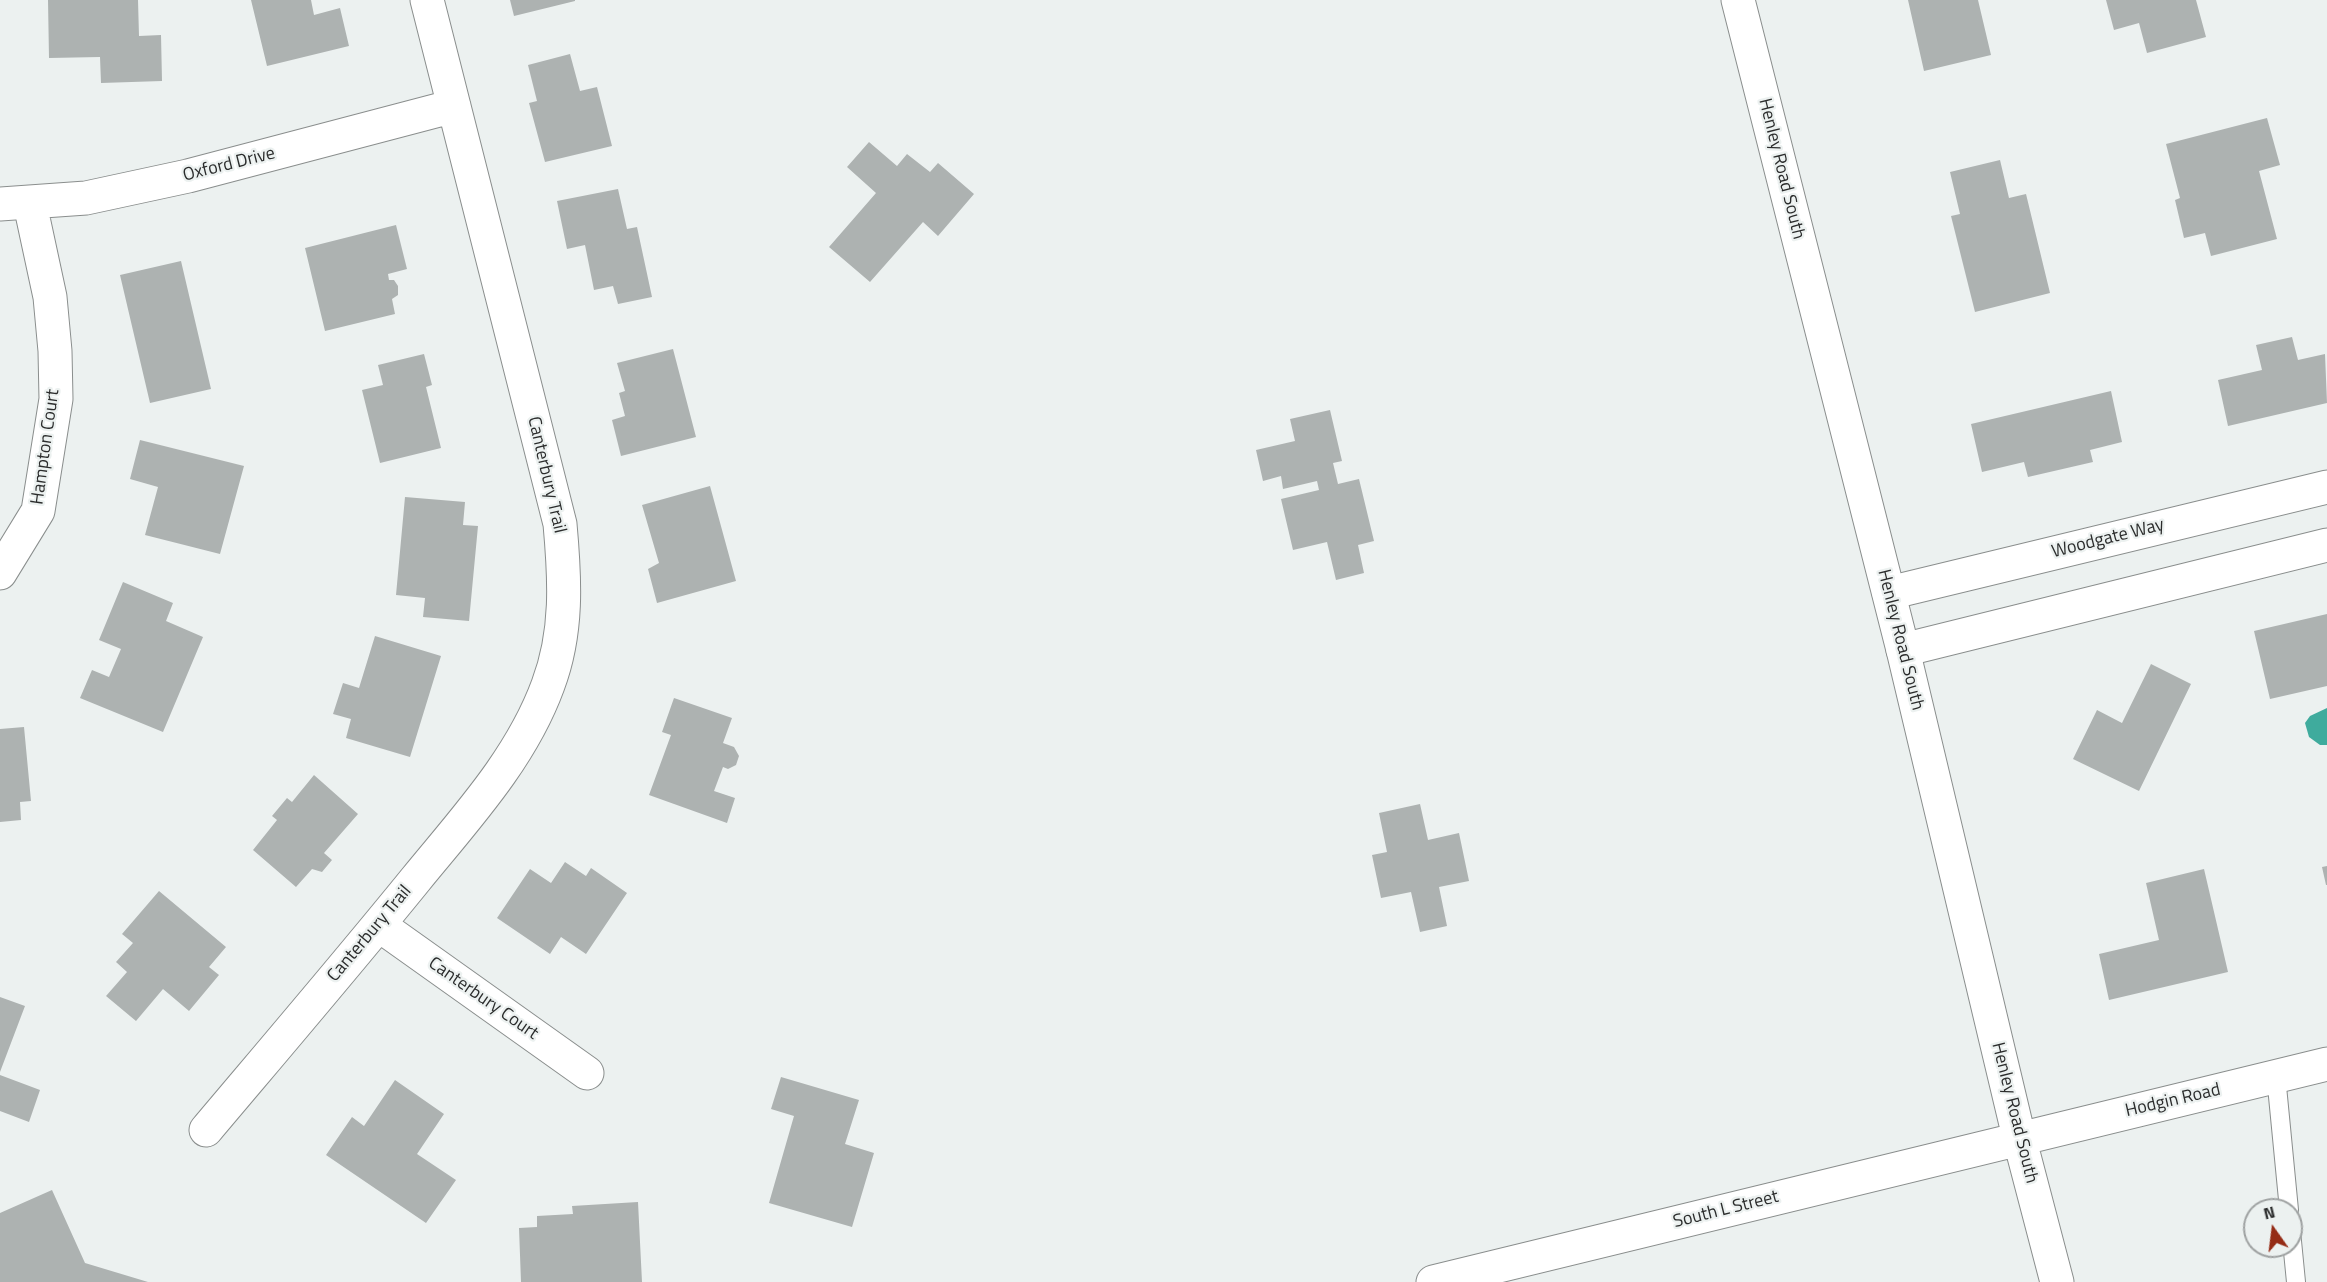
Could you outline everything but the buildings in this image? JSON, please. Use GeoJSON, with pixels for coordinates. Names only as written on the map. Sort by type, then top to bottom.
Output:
{"type":"FeatureCollection","features":[{"type":"Feature","properties":{"kind":"street","name":"Canterbury Trail"},"geometry":{"type":"LineString","coordinates":[[206,1130],[379,925],[466,818],[519,747],[549,684],[563,625],[566,587],[560,524],[427,0]]}},
{"type":"Feature","properties":{"kind":"street","name":"Henley Road South"},"geometry":{"type":"LineString","coordinates":[[1738,0],[1889,593],[2019,1137],[2057,1282]]}},
{"type":"Feature","properties":{"kind":"street","name":"Oxford Drive"},"geometry":{"type":"LineString","coordinates":[[15,204],[86,198],[188,176],[454,106]]}},
{"type":"Feature","properties":{"kind":"street","name":"Hampton Court"},"geometry":{"type":"LineString","coordinates":[[0,573],[38,511],[56,399],[55,351],[50,297],[15,204]]}},
{"type":"Feature","properties":{"kind":"street","name":"Woodgate Way"},"geometry":{"type":"LineString","coordinates":[[1889,593],[2327,487]]}},
{"type":"Feature","properties":{"kind":"street"},"geometry":{"type":"LineString","coordinates":[[1903,650],[2327,545]]}},
{"type":"Feature","properties":{"kind":"street","name":"Canterbury Court"},"geometry":{"type":"LineString","coordinates":[[379,925],[587,1073]]}},
{"type":"Feature","properties":{"kind":"street","name":"Hodgin Road"},"geometry":{"type":"LineString","coordinates":[[2019,1137],[2327,1064]]}},
{"type":"Feature","properties":{"kind":"street","name":"South L Street"},"geometry":{"type":"LineString","coordinates":[[1433,1282],[2019,1137]]}},
{"type":"Feature","properties":{"kind":"lane"},"geometry":{"type":"LineString","coordinates":[[2276,1076],[2288,1198]]}},
{"type":"Feature","properties":{"kind":"lane"},"geometry":{"type":"LineString","coordinates":[[2294,1258],[2296,1282]]}},
{"type":"Feature","properties":{"kind":"shaded area"},"geometry":{"type":"Polygon","coordinates":[[[2327,708],[2327,745],[2320,745],[2309,737],[2305,723],[2310,716],[2327,708]]]}}]}
